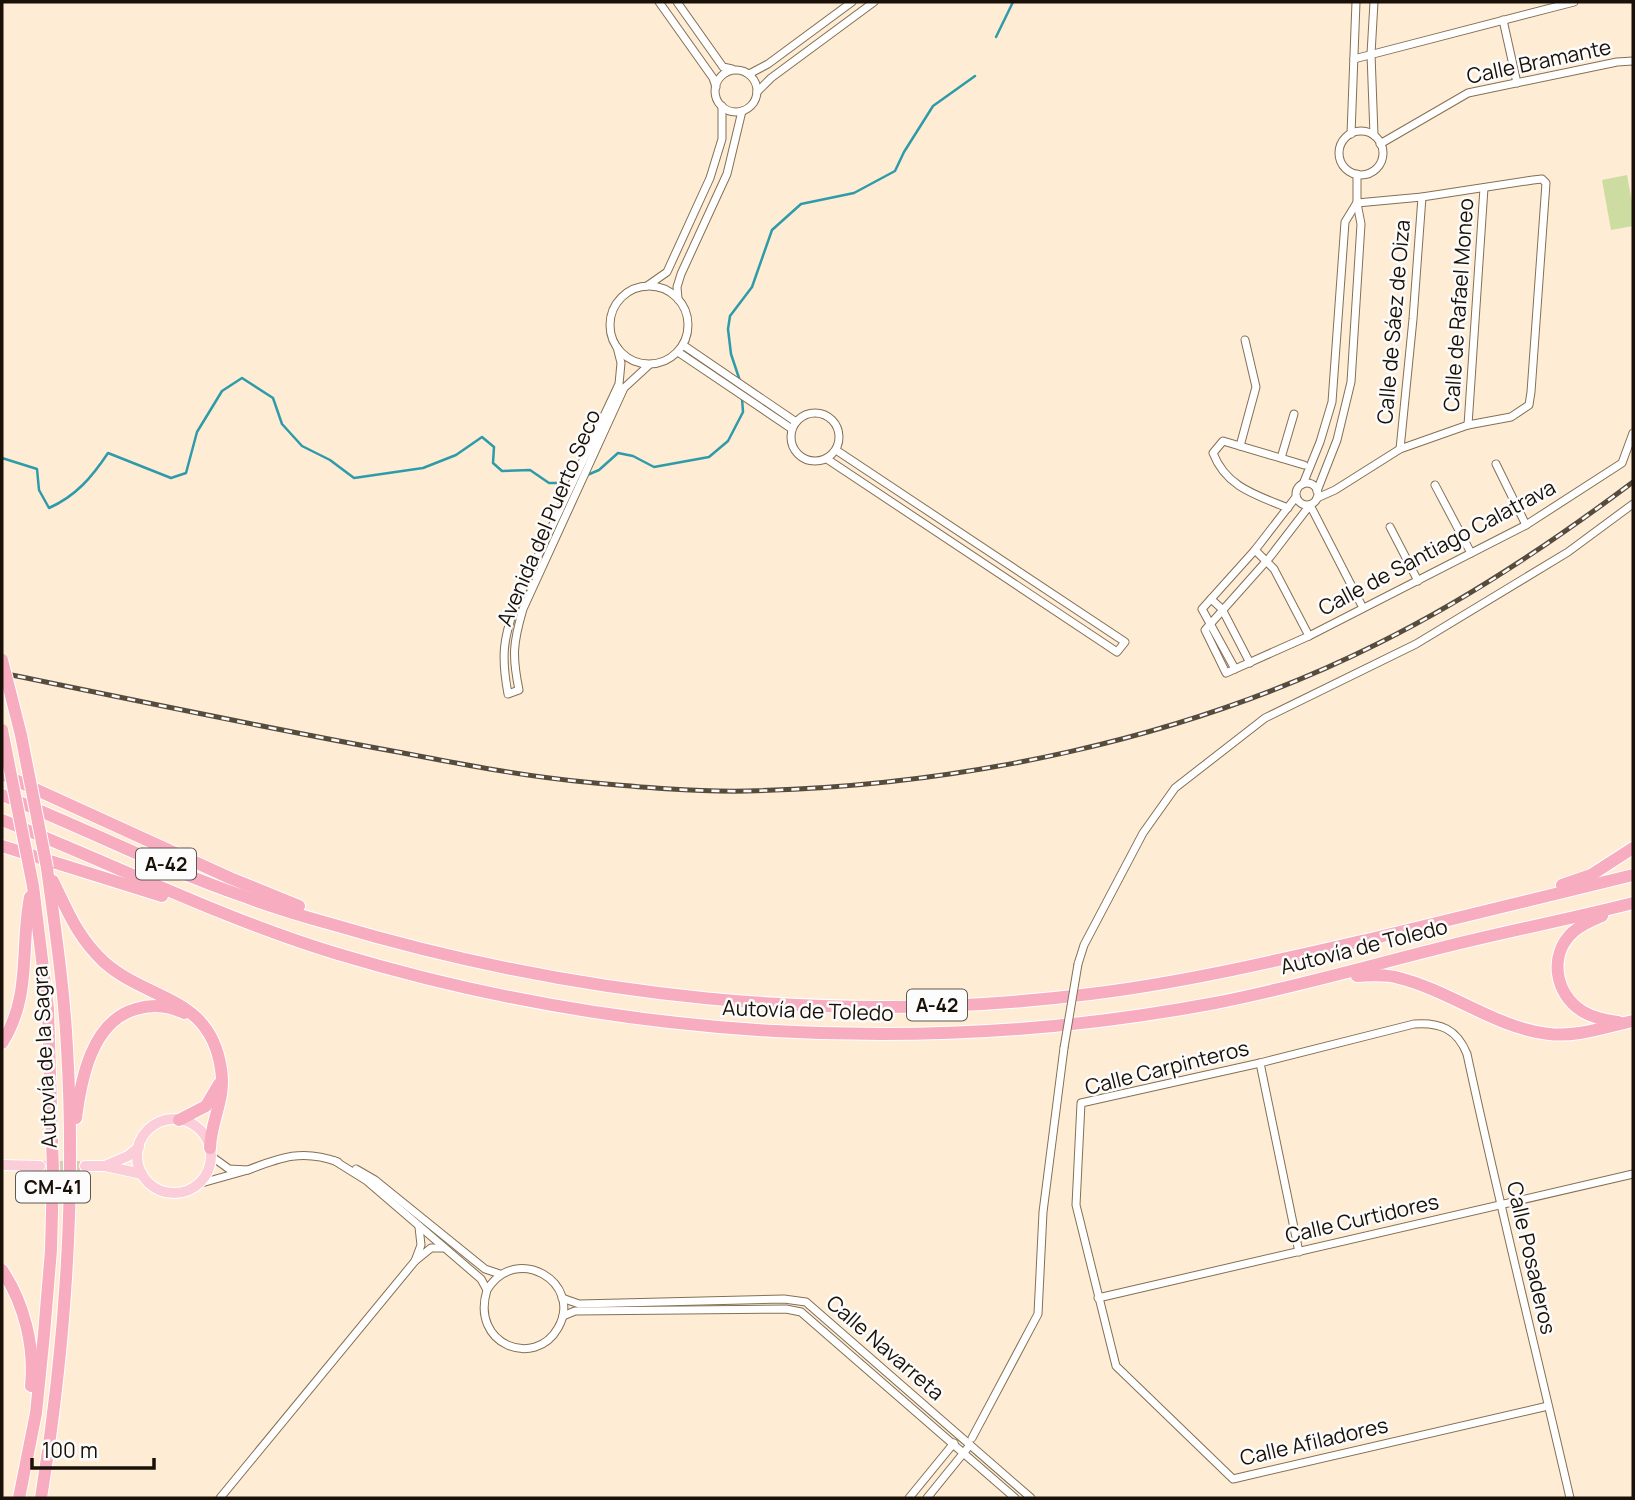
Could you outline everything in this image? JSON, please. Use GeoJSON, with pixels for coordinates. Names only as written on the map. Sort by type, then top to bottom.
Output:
{"type":"FeatureCollection","features":[{"type":"Feature","properties":{"kind":"highway"},"geometry":{"type":"LineString","coordinates":[[2,660],[21,735],[47,868],[54,890],[65,910],[77,930],[99,956],[120,974],[181,1005],[199,1021],[214,1042],[222,1077],[221,1102],[213,1122],[211,1152]]}},
{"type":"Feature","properties":{"kind":"highway","name":"Autovía de la Sagra"},"geometry":{"type":"LineString","coordinates":[[2,730],[33,886],[48,1009],[53,1172],[51,1250],[36,1413],[20,1492]]}},
{"type":"Feature","properties":{"kind":"highway"},"geometry":{"type":"LineString","coordinates":[[2,774],[230,878],[315,913],[333,925]]}},
{"type":"Feature","properties":{"kind":"highway","name":"Autovía de Toledo"},"geometry":{"type":"LineString","coordinates":[[2,795],[241,896],[333,925],[458,958],[602,987],[759,1003],[892,1007],[1088,995],[1241,970],[1633,875]]}},
{"type":"Feature","properties":{"kind":"highway","name":"Autovía de Toledo"},"geometry":{"type":"LineString","coordinates":[[2,820],[200,905],[336,953],[445,983],[550,1005],[654,1020],[755,1030],[902,1034],[1010,1029],[1118,1017],[1214,1003],[1633,903]]}},
{"type":"Feature","properties":{"kind":"highway"},"geometry":{"type":"LineString","coordinates":[[2,846],[187,904],[200,905]]}},
{"type":"Feature","properties":{"kind":"highway"},"geometry":{"type":"LineString","coordinates":[[1538,899],[1545,891],[1591,876],[1633,849]]}},
{"type":"Feature","properties":{"kind":"highway"},"geometry":{"type":"LineString","coordinates":[[2,1042],[17,1009],[24,978],[27,912],[33,886]]}},
{"type":"Feature","properties":{"kind":"highway","name":"Autovía de la Sagra"},"geometry":{"type":"LineString","coordinates":[[41,1498],[57,1399],[67,1289],[70,1214],[67,1045],[54,890]]}},
{"type":"Feature","properties":{"kind":"highway"},"geometry":{"type":"LineString","coordinates":[[1618,907],[1574,930],[1560,951],[1557,973],[1563,992],[1576,1007],[1595,1017],[1629,1022]]}},
{"type":"Feature","properties":{"kind":"highway"},"geometry":{"type":"LineString","coordinates":[[1346,973],[1356,976],[1396,977],[1422,985],[1512,1025],[1547,1034],[1583,1033],[1629,1022]]}},
{"type":"Feature","properties":{"kind":"highway"},"geometry":{"type":"LineString","coordinates":[[70,1135],[76,1121],[86,1069],[96,1042],[116,1018],[130,1011],[159,1006],[174,1009],[199,1021]]}},
{"type":"Feature","properties":{"kind":"highway"},"geometry":{"type":"LineString","coordinates":[[179,1120],[206,1106],[222,1077]]}},
{"type":"Feature","properties":{"kind":"highway"},"geometry":{"type":"LineString","coordinates":[[2,1270],[17,1298],[31,1351],[29,1416],[19,1475],[20,1492]]}},
{"type":"Feature","properties":{"kind":"main road"},"geometry":{"type":"LineString","coordinates":[[179,1120],[199,1129],[211,1152],[209,1167],[198,1184],[189,1190],[167,1192],[148,1182],[142,1174],[137,1156],[143,1137],[158,1123],[179,1120]]}},
{"type":"Feature","properties":{"kind":"main road"},"geometry":{"type":"LineString","coordinates":[[105,1166],[128,1156],[139,1147]]}},
{"type":"Feature","properties":{"kind":"main road"},"geometry":{"type":"LineString","coordinates":[[2,1165],[40,1166]]}},
{"type":"Feature","properties":{"kind":"main road"},"geometry":{"type":"LineString","coordinates":[[85,1166],[105,1166],[142,1174]]}},
{"type":"Feature","properties":{"kind":"street","name":"Avenida del Puerto Seco"},"geometry":{"type":"LineString","coordinates":[[659,2],[713,78],[722,106],[722,138],[710,178],[667,272],[622,297],[614,308],[611,334],[621,363],[619,384],[516,603],[502,661],[508,694],[519,690],[513,660],[515,636],[523,609],[624,388],[649,365],[661,363],[683,345]]}},
{"type":"Feature","properties":{"kind":"street"},"geometry":{"type":"LineString","coordinates":[[677,2],[723,67],[749,74],[757,92]]}},
{"type":"Feature","properties":{"kind":"street"},"geometry":{"type":"LineString","coordinates":[[749,74],[768,64],[852,2]]}},
{"type":"Feature","properties":{"kind":"street"},"geometry":{"type":"LineString","coordinates":[[722,106],[729,111],[742,111],[753,104],[757,92],[771,78],[874,2]]}},
{"type":"Feature","properties":{"kind":"street"},"geometry":{"type":"LineString","coordinates":[[1350,134],[1356,2]]}},
{"type":"Feature","properties":{"kind":"street"},"geometry":{"type":"LineString","coordinates":[[1374,2],[1371,54],[1374,135],[1380,144],[1382,158],[1369,174],[1357,174],[1346,169],[1339,154],[1341,145],[1350,134],[1359,131],[1374,135]]}},
{"type":"Feature","properties":{"kind":"street"},"geometry":{"type":"LineString","coordinates":[[1354,59],[1574,2]]}},
{"type":"Feature","properties":{"kind":"street"},"geometry":{"type":"LineString","coordinates":[[1503,20],[1517,83]]}},
{"type":"Feature","properties":{"kind":"street","name":"Calle Bramante"},"geometry":{"type":"LineString","coordinates":[[1380,144],[1468,93],[1633,61]]}},
{"type":"Feature","properties":{"kind":"street"},"geometry":{"type":"LineString","coordinates":[[716,87],[723,75],[736,70]]}},
{"type":"Feature","properties":{"kind":"street"},"geometry":{"type":"LineString","coordinates":[[678,300],[677,287],[681,274],[727,174],[742,111]]}},
{"type":"Feature","properties":{"kind":"street"},"geometry":{"type":"LineString","coordinates":[[1357,174],[1357,203],[1361,223],[1351,382],[1337,440],[1317,495],[1267,560],[1222,609],[1210,623],[1205,631],[1226,673],[1235,669],[1210,623],[1202,609],[1255,550],[1296,497],[1321,442],[1332,402],[1345,222],[1357,203]]}},
{"type":"Feature","properties":{"kind":"street"},"geometry":{"type":"LineString","coordinates":[[1317,495],[1335,490],[1400,449],[1468,425],[1511,417],[1529,405],[1546,183],[1542,179],[1422,197],[1357,203]]}},
{"type":"Feature","properties":{"kind":"street","name":"Calle de Rafael Moneo"},"geometry":{"type":"LineString","coordinates":[[1468,425],[1484,187]]}},
{"type":"Feature","properties":{"kind":"street","name":"Calle de Sáez de Oiza"},"geometry":{"type":"LineString","coordinates":[[1400,449],[1422,197]]}},
{"type":"Feature","properties":{"kind":"street"},"geometry":{"type":"LineString","coordinates":[[646,286],[671,293],[678,300],[686,313],[688,325],[683,345],[794,425]]}},
{"type":"Feature","properties":{"kind":"street"},"geometry":{"type":"LineString","coordinates":[[1240,446],[1256,387],[1245,340]]}},
{"type":"Feature","properties":{"kind":"street"},"geometry":{"type":"LineString","coordinates":[[617,347],[636,362],[649,365]]}},
{"type":"Feature","properties":{"kind":"street"},"geometry":{"type":"LineString","coordinates":[[677,352],[794,425]]}},
{"type":"Feature","properties":{"kind":"street"},"geometry":{"type":"LineString","coordinates":[[810,413],[826,415],[837,427],[839,435],[836,450],[827,459],[816,462],[801,457],[792,444],[794,425],[810,413]]}},
{"type":"Feature","properties":{"kind":"street"},"geometry":{"type":"LineString","coordinates":[[1281,458],[1294,414]]}},
{"type":"Feature","properties":{"kind":"street","name":"Calle de Santiago Calatrava"},"geometry":{"type":"LineString","coordinates":[[1235,669],[1309,636],[1526,525],[1622,463],[1633,433]]}},
{"type":"Feature","properties":{"kind":"street"},"geometry":{"type":"LineString","coordinates":[[1287,508],[1249,492],[1225,477],[1213,453],[1223,442],[1304,465]]}},
{"type":"Feature","properties":{"kind":"street"},"geometry":{"type":"LineString","coordinates":[[827,459],[1117,652],[1125,642],[836,450]]}},
{"type":"Feature","properties":{"kind":"street"},"geometry":{"type":"LineString","coordinates":[[1496,464],[1526,525]]}},
{"type":"Feature","properties":{"kind":"street"},"geometry":{"type":"LineString","coordinates":[[1303,484],[1311,484],[1317,495]]}},
{"type":"Feature","properties":{"kind":"street"},"geometry":{"type":"LineString","coordinates":[[1435,485],[1471,553]]}},
{"type":"Feature","properties":{"kind":"street"},"geometry":{"type":"LineString","coordinates":[[1296,497],[1303,504],[1310,505]]}},
{"type":"Feature","properties":{"kind":"street"},"geometry":{"type":"LineString","coordinates":[[927,1498],[971,1441],[1038,1314],[1043,1212],[1064,1048],[1078,964],[1084,945],[1143,834],[1175,788],[1265,718],[1416,644],[1568,552],[1633,504]]}},
{"type":"Feature","properties":{"kind":"street"},"geometry":{"type":"LineString","coordinates":[[1310,505],[1363,608]]}},
{"type":"Feature","properties":{"kind":"street"},"geometry":{"type":"LineString","coordinates":[[1390,527],[1418,581]]}},
{"type":"Feature","properties":{"kind":"street"},"geometry":{"type":"LineString","coordinates":[[1255,550],[1267,560],[1309,636]]}},
{"type":"Feature","properties":{"kind":"street"},"geometry":{"type":"LineString","coordinates":[[1211,599],[1222,609],[1250,663]]}},
{"type":"Feature","properties":{"kind":"street","name":"Calle Carpinteros"},"geometry":{"type":"LineString","coordinates":[[1098,1298],[1076,1205],[1081,1103],[1260,1063],[1414,1024],[1431,1022],[1450,1030]]}},
{"type":"Feature","properties":{"kind":"street","name":"Calle Posaderos"},"geometry":{"type":"LineString","coordinates":[[1450,1030],[1462,1042],[1467,1054],[1499,1205],[1570,1498]]}},
{"type":"Feature","properties":{"kind":"street"},"geometry":{"type":"LineString","coordinates":[[1260,1063],[1299,1252]]}},
{"type":"Feature","properties":{"kind":"street"},"geometry":{"type":"LineString","coordinates":[[211,1152],[229,1169],[248,1170]]}},
{"type":"Feature","properties":{"kind":"street"},"geometry":{"type":"LineString","coordinates":[[198,1184],[291,1155],[319,1156],[368,1175],[485,1269],[500,1274]]}},
{"type":"Feature","properties":{"kind":"street"},"geometry":{"type":"LineString","coordinates":[[335,1161],[367,1181],[475,1273],[487,1290]]}},
{"type":"Feature","properties":{"kind":"street","name":"Calle Curtidores"},"geometry":{"type":"LineString","coordinates":[[1098,1298],[1633,1174]]}},
{"type":"Feature","properties":{"kind":"street"},"geometry":{"type":"LineString","coordinates":[[415,1261],[421,1245],[419,1227]]}},
{"type":"Feature","properties":{"kind":"street"},"geometry":{"type":"LineString","coordinates":[[220,1498],[415,1261],[431,1248],[444,1248]]}},
{"type":"Feature","properties":{"kind":"street"},"geometry":{"type":"LineString","coordinates":[[527,1268],[540,1271],[551,1279],[562,1298],[563,1317],[558,1329],[549,1339],[537,1346],[510,1346],[498,1339],[489,1329],[484,1317],[483,1303],[487,1290],[500,1274],[527,1268]]}},
{"type":"Feature","properties":{"kind":"street","name":"Calle Navarreta"},"geometry":{"type":"LineString","coordinates":[[562,1298],[579,1304],[784,1299],[806,1301],[959,1437],[971,1441],[1031,1498]]}},
{"type":"Feature","properties":{"kind":"street","name":"Calle Afiladores"},"geometry":{"type":"LineString","coordinates":[[1098,1298],[1116,1366],[1233,1479],[1548,1406]]}},
{"type":"Feature","properties":{"kind":"street","name":"Calle Navarreta"},"geometry":{"type":"LineString","coordinates":[[563,1317],[575,1311],[786,1309],[801,1312],[1015,1498]]}},
{"type":"Feature","properties":{"kind":"street"},"geometry":{"type":"LineString","coordinates":[[909,1498],[959,1437]]}},
{"type":"Feature","properties":{"kind":"green space"},"geometry":{"type":"Polygon","coordinates":[[[1627,175],[1633,208],[1633,226],[1611,230],[1602,180],[1627,175]]]}},
{"type":"Feature","properties":{"kind":"waterway"},"geometry":{"type":"LineString","coordinates":[[996,37],[1013,2]]}},
{"type":"Feature","properties":{"kind":"waterway"},"geometry":{"type":"LineString","coordinates":[[740,381],[731,354],[728,329],[730,316],[752,287],[772,230],[801,204],[854,193],[895,171],[933,106],[975,76]]}},
{"type":"Feature","properties":{"kind":"waterway"},"geometry":{"type":"LineString","coordinates":[[2,458],[37,469],[39,490],[49,508],[83,485],[108,453],[171,478],[186,473],[197,432],[222,391],[242,378],[273,398],[282,424],[302,446],[330,460],[354,478],[423,468],[456,455],[482,437],[494,447],[493,463],[502,471],[530,470],[549,483],[570,483]]}},
{"type":"Feature","properties":{"kind":"waterway"},"geometry":{"type":"LineString","coordinates":[[585,476],[599,470],[618,453],[633,456],[654,467],[709,457],[728,441],[743,412],[742,398]]}},
{"type":"Feature","properties":{"kind":"tunnel"},"geometry":{"type":"LineString","coordinates":[[40,1166],[85,1166]]}},
{"type":"Feature","properties":{"kind":"railway"},"geometry":{"type":"LineString","coordinates":[[2,673],[348,743],[561,779],[666,789],[728,791],[829,787],[910,779],[1072,751],[1152,731],[1230,706],[1306,677],[1413,626],[1478,588],[1633,482]]}}]}
